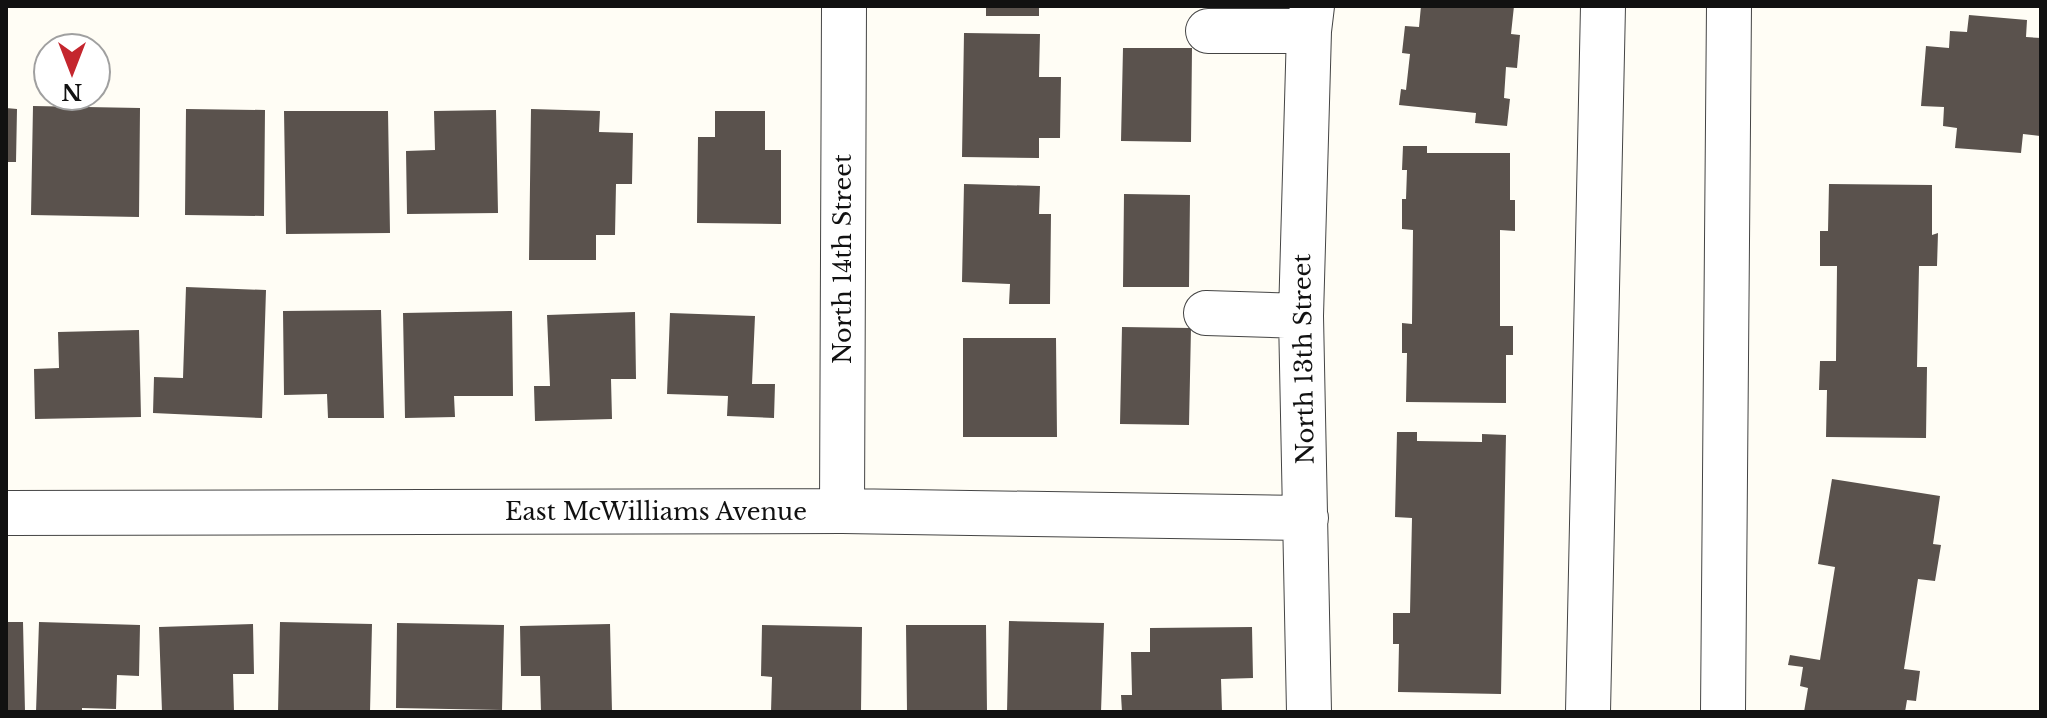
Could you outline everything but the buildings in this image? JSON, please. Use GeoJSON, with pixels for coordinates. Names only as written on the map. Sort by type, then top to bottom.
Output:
{"type":"FeatureCollection","features":[{"type":"Feature","properties":{"kind":"street","name":"North 14th Street"},"geometry":{"type":"LineString","coordinates":[[842,511],[844,6]]}},
{"type":"Feature","properties":{"kind":"street"},"geometry":{"type":"LineString","coordinates":[[1588,712],[1603,6]]}},
{"type":"Feature","properties":{"kind":"street"},"geometry":{"type":"LineString","coordinates":[[1723,712],[1729,6]]}},
{"type":"Feature","properties":{"kind":"street"},"geometry":{"type":"LineString","coordinates":[[1208,31],[1310,18]]}},
{"type":"Feature","properties":{"kind":"street","name":"North 13th Street"},"geometry":{"type":"LineString","coordinates":[[1309,712],[1301,316],[1310,18]]}},
{"type":"Feature","properties":{"kind":"street"},"geometry":{"type":"LineString","coordinates":[[1206,313],[1301,316]]}},
{"type":"Feature","properties":{"kind":"street","name":"East McWilliams Avenue"},"geometry":{"type":"LineString","coordinates":[[6,513],[842,511],[1306,518]]}}]}
